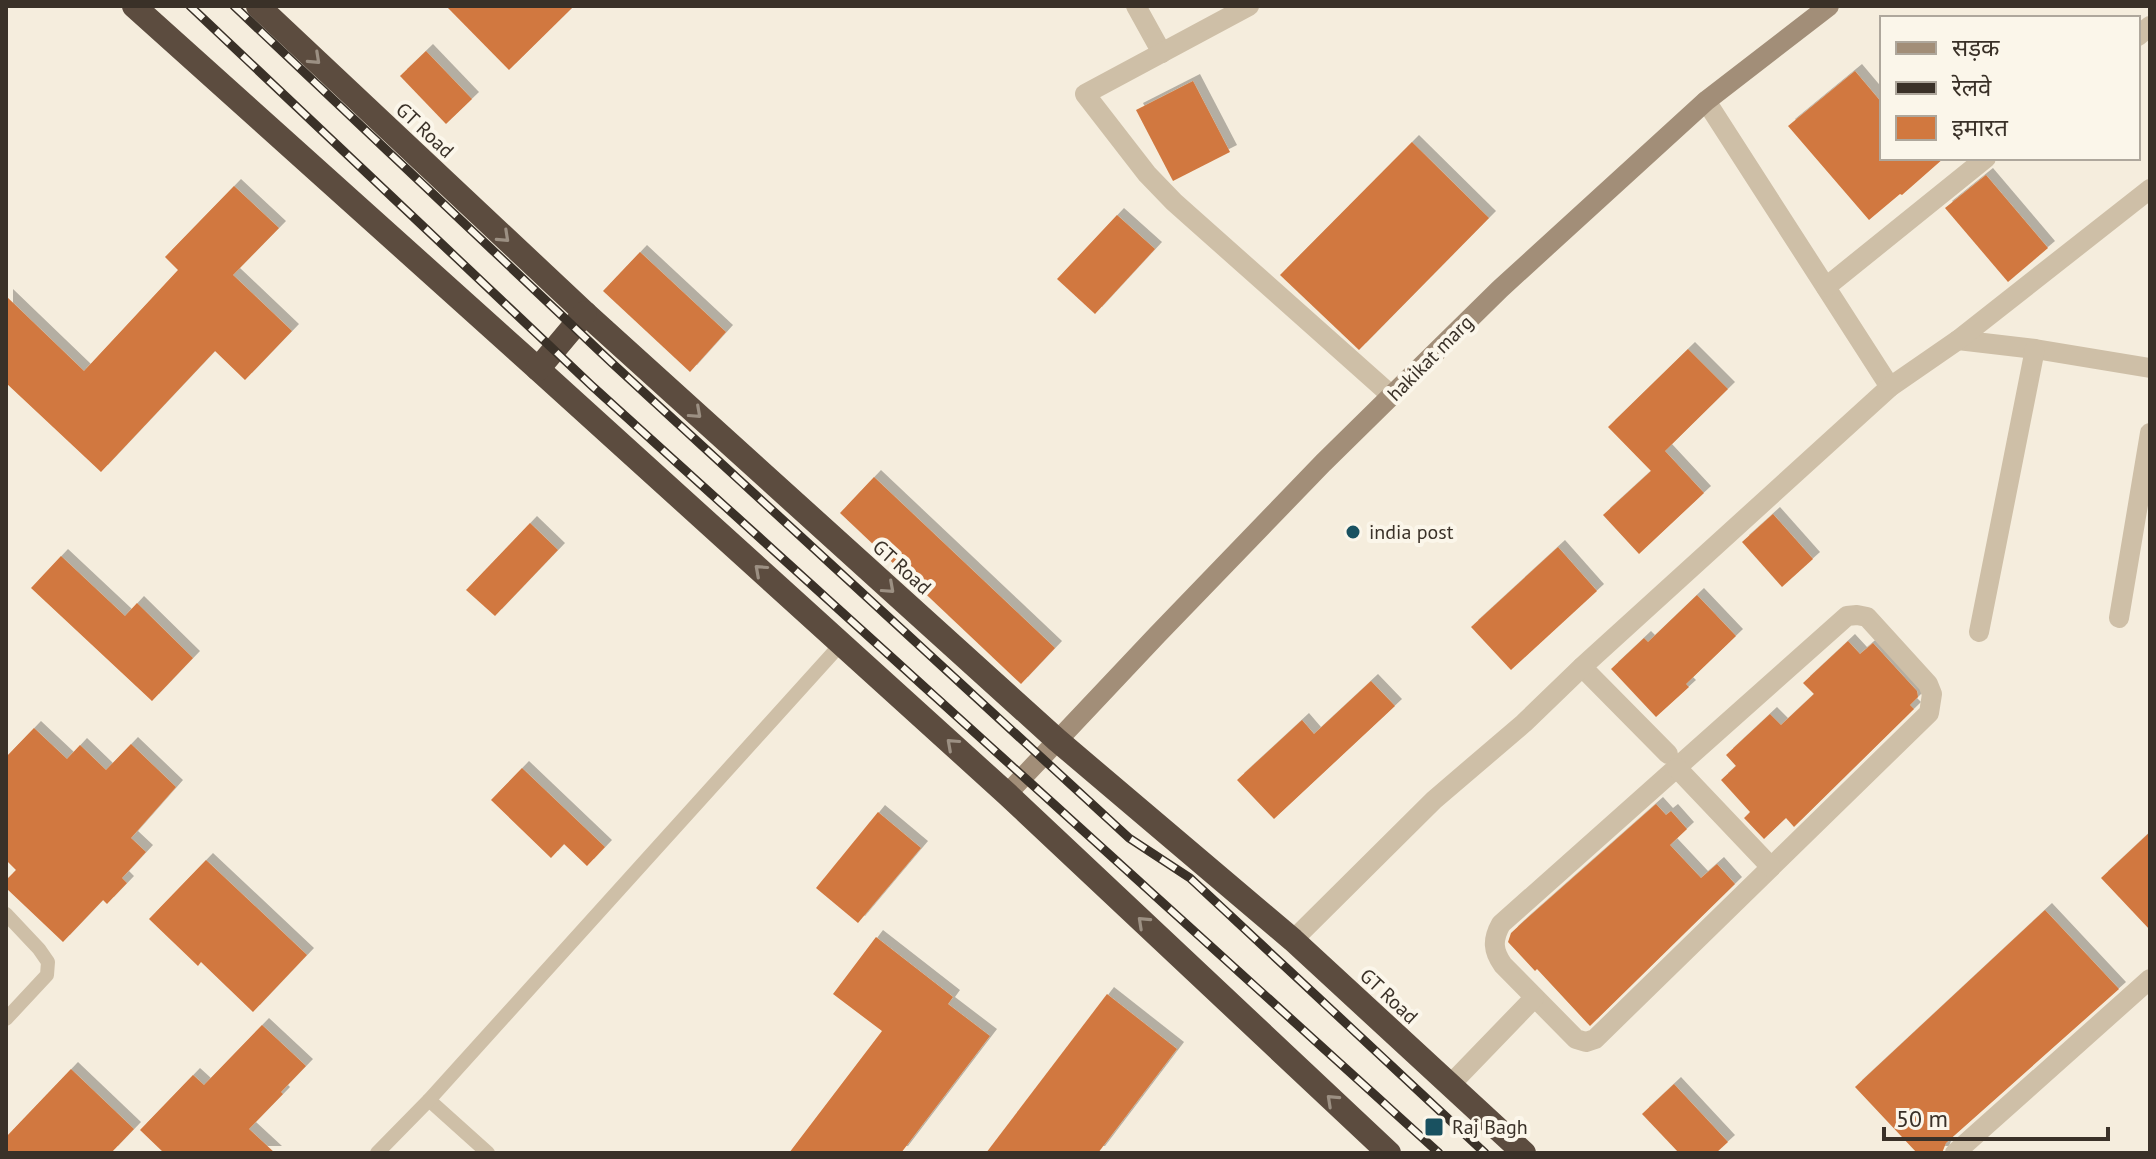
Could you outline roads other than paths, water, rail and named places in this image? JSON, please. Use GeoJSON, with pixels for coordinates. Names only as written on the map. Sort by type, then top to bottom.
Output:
{"type":"FeatureCollection","features":[{"type":"Feature","properties":{"kind":"highway"},"geometry":{"type":"LineString","coordinates":[[134,6],[842,643],[1389,1153]]}},
{"type":"Feature","properties":{"kind":"highway","name":"GT Road"},"geometry":{"type":"LineString","coordinates":[[258,6],[585,313],[1057,740],[1293,940],[1524,1153]]}},
{"type":"Feature","properties":{"kind":"highway"},"geometry":{"type":"LineString","coordinates":[[538,369],[585,313]]}},
{"type":"Feature","properties":{"kind":"street"},"geometry":{"type":"LineString","coordinates":[[1136,6],[1162,53]]}},
{"type":"Feature","properties":{"kind":"street"},"geometry":{"type":"LineString","coordinates":[[1249,6],[1085,94],[1147,174],[1174,202],[1392,396]]}},
{"type":"Feature","properties":{"kind":"street","name":"hakikat marg"},"geometry":{"type":"LineString","coordinates":[[1007,794],[1312,475],[1500,289],[1706,101],[1829,6]]}},
{"type":"Feature","properties":{"kind":"street"},"geometry":{"type":"LineString","coordinates":[[1706,101],[1890,387]]}},
{"type":"Feature","properties":{"kind":"street"},"geometry":{"type":"LineString","coordinates":[[1826,287],[1984,160]]}},
{"type":"Feature","properties":{"kind":"street"},"geometry":{"type":"LineString","coordinates":[[1293,940],[1434,800],[1524,723],[1890,387],[1958,340],[2150,189]]}},
{"type":"Feature","properties":{"kind":"street"},"geometry":{"type":"LineString","coordinates":[[1958,340],[2150,368]]}},
{"type":"Feature","properties":{"kind":"street"},"geometry":{"type":"LineString","coordinates":[[1979,632],[2035,349]]}},
{"type":"Feature","properties":{"kind":"street"},"geometry":{"type":"LineString","coordinates":[[2119,618],[2150,433]]}},
{"type":"Feature","properties":{"kind":"street"},"geometry":{"type":"LineString","coordinates":[[1847,616],[1867,617],[1928,684],[1932,694],[1929,713],[1595,1039],[1586,1042],[1576,1039],[1503,965],[1494,952],[1496,935],[1501,924],[1672,761],[1847,616]]}},
{"type":"Feature","properties":{"kind":"street"},"geometry":{"type":"LineString","coordinates":[[1582,667],[1771,867]]}},
{"type":"Feature","properties":{"kind":"street"},"geometry":{"type":"LineString","coordinates":[[1955,1153],[2150,979]]}},
{"type":"Feature","properties":{"kind":"street"},"geometry":{"type":"LineString","coordinates":[[1450,1085],[1534,998]]}},
{"type":"Feature","properties":{"kind":"lane"},"geometry":{"type":"LineString","coordinates":[[377,1153],[429,1100],[842,643]]}},
{"type":"Feature","properties":{"kind":"lane"},"geometry":{"type":"LineString","coordinates":[[6,914],[48,962],[47,975],[6,1019]]}},
{"type":"Feature","properties":{"kind":"lane"},"geometry":{"type":"LineString","coordinates":[[429,1100],[488,1153]]}},
{"type":"Feature","properties":{"kind":"railway"},"geometry":{"type":"LineString","coordinates":[[190,6],[591,385],[1439,1153]]}},
{"type":"Feature","properties":{"kind":"railway"},"geometry":{"type":"LineString","coordinates":[[234,6],[612,363],[1129,838],[1190,878],[1485,1153]]}},
{"type":"Feature","properties":{"kind":"place","name":"india post"},"geometry":{"type":"Point","coordinates":[1353,532]}},
{"type":"Feature","properties":{"kind":"place","name":"Raj Bagh"},"geometry":{"type":"Point","coordinates":[1434,1127]}}]}
